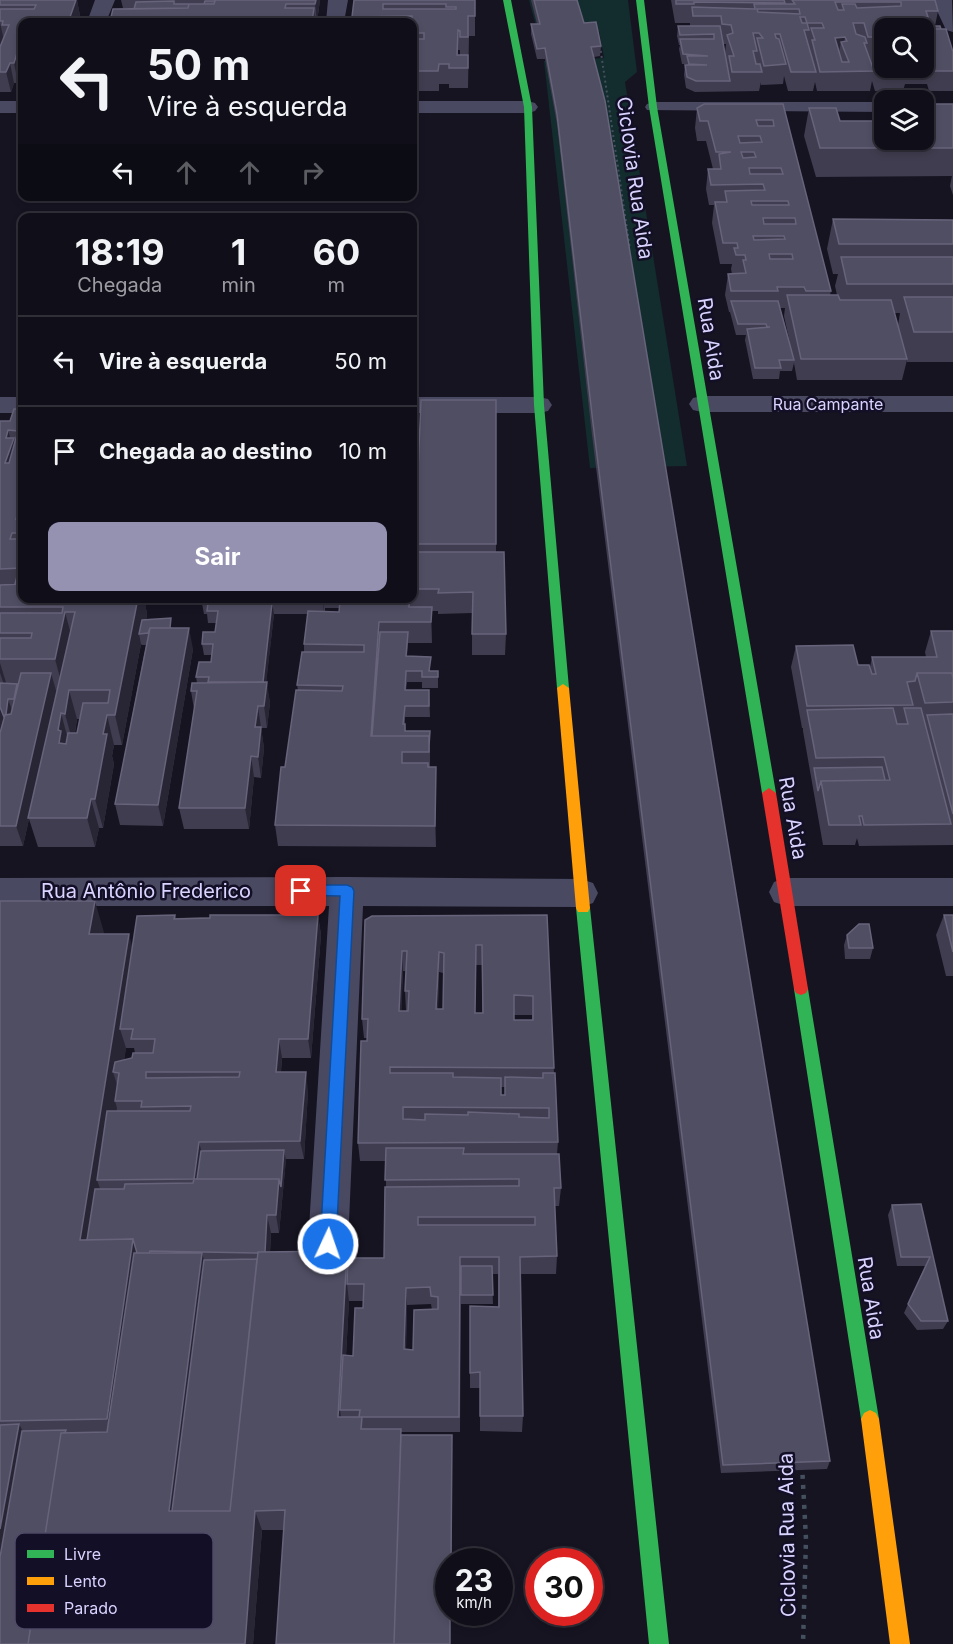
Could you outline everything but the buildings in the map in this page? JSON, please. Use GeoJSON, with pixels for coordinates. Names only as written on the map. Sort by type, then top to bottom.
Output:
{"type":"FeatureCollection","features":[{"type":"Feature","properties":{"kind":"street"},"geometry":{"type":"LineString","coordinates":[[98,18],[105,0]]}},
{"type":"Feature","properties":{"kind":"street"},"geometry":{"type":"LineString","coordinates":[[336,18],[338,0]]}},
{"type":"Feature","properties":{"kind":"street"},"geometry":{"type":"LineString","coordinates":[[507,0],[528,107],[539,405],[581,892],[659,1644]]}},
{"type":"Feature","properties":{"kind":"street","name":"Rua Aida"},"geometry":{"type":"LineString","coordinates":[[640,0],[653,107],[786,892],[873,1434],[900,1644]]}},
{"type":"Feature","properties":{"kind":"street"},"geometry":{"type":"LineString","coordinates":[[942,0],[953,26]]}},
{"type":"Feature","properties":{"kind":"street"},"geometry":{"type":"LineString","coordinates":[[0,107],[18,107]]}},
{"type":"Feature","properties":{"kind":"street"},"geometry":{"type":"LineString","coordinates":[[417,107],[528,107]]}},
{"type":"Feature","properties":{"kind":"street","name":"Rua Campante"},"geometry":{"type":"LineString","coordinates":[[702,404],[953,404]]}},
{"type":"Feature","properties":{"kind":"street"},"geometry":{"type":"LineString","coordinates":[[0,405],[18,405]]}},
{"type":"Feature","properties":{"kind":"street"},"geometry":{"type":"LineString","coordinates":[[417,405],[539,405]]}},
{"type":"Feature","properties":{"kind":"street"},"geometry":{"type":"LineString","coordinates":[[328,1244],[347,891]]}},
{"type":"Feature","properties":{"kind":"street","name":"Rua Antônio Frederico"},"geometry":{"type":"LineString","coordinates":[[0,892],[581,892]]}},
{"type":"Feature","properties":{"kind":"street"},"geometry":{"type":"LineString","coordinates":[[786,892],[953,892]]}},
{"type":"Feature","properties":{"kind":"lane"},"geometry":{"type":"LineString","coordinates":[[653,107],[874,107]]}},
{"type":"Feature","properties":{"kind":"path","name":"Ciclovia Rua Aida"},"geometry":{"type":"LineString","coordinates":[[598,36],[631,255]]}},
{"type":"Feature","properties":{"kind":"path","name":"Ciclovia Rua Aida"},"geometry":{"type":"LineString","coordinates":[[801,1458],[806,1539],[803,1644]]}},
{"type":"Feature","properties":{"kind":"green space"},"geometry":{"type":"Polygon","coordinates":[[[529,0],[628,0],[637,72],[625,82],[687,466],[590,468],[544,61],[604,58],[599,31],[538,33],[529,0]]]}},
{"type":"Feature","properties":{"kind":"traffic: fast"},"geometry":{"type":"LineString","coordinates":[[507,0],[528,107],[539,405],[563,688]]}},
{"type":"Feature","properties":{"kind":"traffic: fast"},"geometry":{"type":"LineString","coordinates":[[640,0],[653,107],[769,793]]}},
{"type":"Feature","properties":{"kind":"traffic: fast"},"geometry":{"type":"LineString","coordinates":[[583,908],[659,1644]]}},
{"type":"Feature","properties":{"kind":"traffic: fast"},"geometry":{"type":"LineString","coordinates":[[801,989],[870,1419]]}},
{"type":"Feature","properties":{"kind":"traffic: slow"},"geometry":{"type":"LineString","coordinates":[[563,688],[583,908]]}},
{"type":"Feature","properties":{"kind":"traffic: slow"},"geometry":{"type":"LineString","coordinates":[[870,1419],[900,1644]]}},
{"type":"Feature","properties":{"kind":"traffic: jam"},"geometry":{"type":"LineString","coordinates":[[769,793],[801,989]]}},
{"type":"Feature","properties":{"kind":"route"},"geometry":{"type":"LineString","coordinates":[[301,891],[347,891],[328,1244]]}}]}
